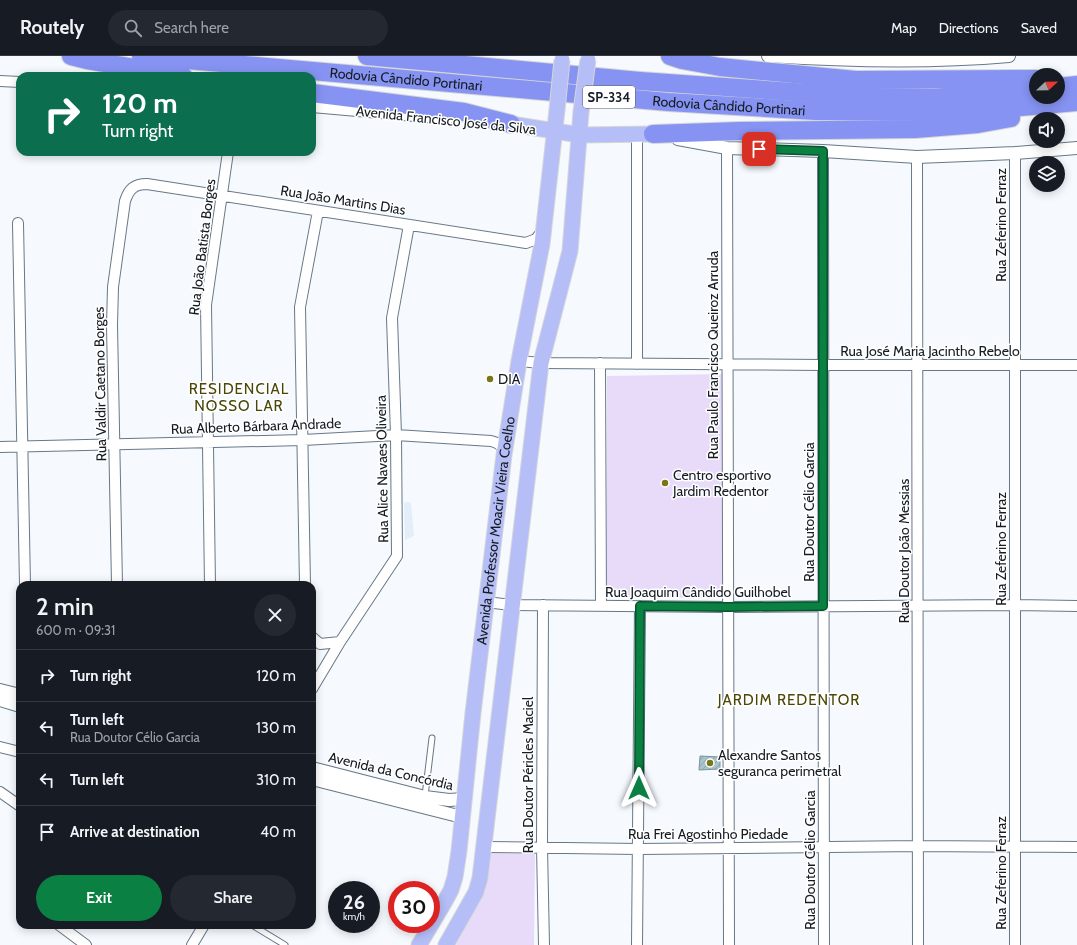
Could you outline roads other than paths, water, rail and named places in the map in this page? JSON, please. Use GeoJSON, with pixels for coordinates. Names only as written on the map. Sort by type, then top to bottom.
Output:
{"type":"FeatureCollection","features":[{"type":"Feature","properties":{"kind":"highway"},"geometry":{"type":"LineString","coordinates":[[71,56],[86,60],[159,72]]}},
{"type":"Feature","properties":{"kind":"highway","name":"Rodovia Cândido Portinari"},"geometry":{"type":"LineString","coordinates":[[141,56],[668,102],[816,111],[939,112],[999,109],[1077,102]]}},
{"type":"Feature","properties":{"kind":"highway","name":"Rodovia Cândido Portinari"},"geometry":{"type":"LineString","coordinates":[[367,56],[640,81],[865,97],[934,98],[1029,90]]}},
{"type":"Feature","properties":{"kind":"highway"},"geometry":{"type":"LineString","coordinates":[[670,56],[720,68],[856,80],[1029,79]]}},
{"type":"Feature","properties":{"kind":"highway"},"geometry":{"type":"LineString","coordinates":[[1065,79],[1077,80]]}},
{"type":"Feature","properties":{"kind":"highway"},"geometry":{"type":"LineString","coordinates":[[1065,86],[1077,85]]}},
{"type":"Feature","properties":{"kind":"highway"},"geometry":{"type":"LineString","coordinates":[[316,94],[464,112],[511,124]]}},
{"type":"Feature","properties":{"kind":"highway"},"geometry":{"type":"LineString","coordinates":[[645,134],[739,130],[915,129],[978,124],[1077,108]]}},
{"type":"Feature","properties":{"kind":"main road","name":"Avenida Professor Moacir Vieira Coelho"},"geometry":{"type":"LineString","coordinates":[[419,945],[451,890],[459,850],[486,602],[504,455],[519,361],[544,230],[562,58]]}},
{"type":"Feature","properties":{"kind":"main road","name":"Avenida Professor Moacir Vieira Coelho"},"geometry":{"type":"LineString","coordinates":[[446,945],[476,892],[480,878],[511,605],[541,363],[570,251],[581,112],[588,58]]}},
{"type":"Feature","properties":{"kind":"main road","name":"Avenida Francisco José da Silva"},"geometry":{"type":"LineString","coordinates":[[511,124],[580,135],[645,134]]}},
{"type":"Feature","properties":{"kind":"main road"},"geometry":{"type":"LineString","coordinates":[[462,817],[474,819],[488,814]]}},
{"type":"Feature","properties":{"kind":"main road"},"geometry":{"type":"LineString","coordinates":[[459,850],[465,847],[484,847]]}},
{"type":"Feature","properties":{"kind":"street"},"geometry":{"type":"LineString","coordinates":[[768,56],[833,58],[1002,56]]}},
{"type":"Feature","properties":{"kind":"street"},"geometry":{"type":"LineString","coordinates":[[0,80],[16,82]]}},
{"type":"Feature","properties":{"kind":"street","name":"Avenida Francisco José da Silva"},"geometry":{"type":"LineString","coordinates":[[316,107],[511,124]]}},
{"type":"Feature","properties":{"kind":"street"},"geometry":{"type":"LineString","coordinates":[[637,364],[645,134],[727,148],[823,151],[917,157],[1015,154],[1077,148]]}},
{"type":"Feature","properties":{"kind":"street","name":"Rua Paulo Francisco Queiroz Arruda"},"geometry":{"type":"LineString","coordinates":[[727,148],[729,945]]}},
{"type":"Feature","properties":{"kind":"street","name":"Rua Doutor Célio Garcia"},"geometry":{"type":"LineString","coordinates":[[823,151],[824,945]]}},
{"type":"Feature","properties":{"kind":"street","name":"Rua Zeferino Ferraz"},"geometry":{"type":"LineString","coordinates":[[1015,154],[1015,945]]}},
{"type":"Feature","properties":{"kind":"street","name":"Rua João Batista Borges"},"geometry":{"type":"LineString","coordinates":[[210,581],[206,305],[227,156]]}},
{"type":"Feature","properties":{"kind":"street","name":"Rua Doutor João Messias"},"geometry":{"type":"LineString","coordinates":[[917,157],[918,945]]}},
{"type":"Feature","properties":{"kind":"street","name":"Rua João Martins Dias"},"geometry":{"type":"LineString","coordinates":[[134,186],[147,184],[222,195],[318,212],[526,243],[536,239],[544,230]]}},
{"type":"Feature","properties":{"kind":"street","name":"Rua Valdir Caetano Borges"},"geometry":{"type":"LineString","coordinates":[[117,581],[112,325],[113,288],[126,201],[128,192],[134,186]]}},
{"type":"Feature","properties":{"kind":"street"},"geometry":{"type":"LineString","coordinates":[[305,581],[300,307],[318,212]]}},
{"type":"Feature","properties":{"kind":"street"},"geometry":{"type":"LineString","coordinates":[[18,224],[25,581]]}},
{"type":"Feature","properties":{"kind":"street","name":"Rua Alice Navaes Oliveira"},"geometry":{"type":"LineString","coordinates":[[316,682],[340,642],[397,556],[396,435],[392,318],[409,225]]}},
{"type":"Feature","properties":{"kind":"street","name":"Rua José Maria Jacintho Rebelo"},"geometry":{"type":"LineString","coordinates":[[519,361],[541,363],[637,364],[1077,365]]}},
{"type":"Feature","properties":{"kind":"street"},"geometry":{"type":"LineString","coordinates":[[600,363],[601,606]]}},
{"type":"Feature","properties":{"kind":"street","name":"Rua Alberto Bárbara Andrade"},"geometry":{"type":"LineString","coordinates":[[0,447],[303,440],[396,435],[491,441],[500,445],[504,450],[504,455]]}},
{"type":"Feature","properties":{"kind":"street","name":"Rua Joaquim Cândido Guilhobel"},"geometry":{"type":"LineString","coordinates":[[486,602],[511,605],[728,607],[1077,606]]}},
{"type":"Feature","properties":{"kind":"street","name":"Rua Doutor Péricles Maciel"},"geometry":{"type":"LineString","coordinates":[[543,605],[542,847],[544,945]]}},
{"type":"Feature","properties":{"kind":"street"},"geometry":{"type":"LineString","coordinates":[[637,945],[640,606]]}},
{"type":"Feature","properties":{"kind":"street"},"geometry":{"type":"LineString","coordinates":[[316,640],[320,644],[340,642]]}},
{"type":"Feature","properties":{"kind":"street"},"geometry":{"type":"LineString","coordinates":[[0,690],[16,694]]}},
{"type":"Feature","properties":{"kind":"street"},"geometry":{"type":"LineString","coordinates":[[0,700],[16,705]]}},
{"type":"Feature","properties":{"kind":"street"},"geometry":{"type":"LineString","coordinates":[[0,747],[16,751]]}},
{"type":"Feature","properties":{"kind":"street","name":"Avenida da Concórdia"},"geometry":{"type":"LineString","coordinates":[[316,769],[424,802],[462,817]]}},
{"type":"Feature","properties":{"kind":"street","name":"Avenida da Concórdia"},"geometry":{"type":"LineString","coordinates":[[316,780],[424,802],[464,799]]}},
{"type":"Feature","properties":{"kind":"street"},"geometry":{"type":"LineString","coordinates":[[0,792],[16,803]]}},
{"type":"Feature","properties":{"kind":"street","name":"Rua Frei Agostinho Piedade"},"geometry":{"type":"LineString","coordinates":[[484,847],[1077,847]]}},
{"type":"Feature","properties":{"kind":"street"},"geometry":{"type":"LineString","coordinates":[[64,929],[86,945]]}},
{"type":"Feature","properties":{"kind":"street"},"geometry":{"type":"LineString","coordinates":[[192,945],[202,929]]}},
{"type":"Feature","properties":{"kind":"lane"},"geometry":{"type":"LineString","coordinates":[[424,802],[432,738]]}},
{"type":"Feature","properties":{"kind":"lane"},"geometry":{"type":"LineString","coordinates":[[259,929],[285,945]]}},
{"type":"Feature","properties":{"kind":"place","name":"DIA"},"geometry":{"type":"Point","coordinates":[490,379]}},
{"type":"Feature","properties":{"kind":"place","name":"Centro esportivo Jardim Redentor"},"geometry":{"type":"Point","coordinates":[665,483]}},
{"type":"Feature","properties":{"kind":"place","name":"Alexandre Santos seguranca perimetral"},"geometry":{"type":"Point","coordinates":[710,763]}},
{"type":"Feature","properties":{"kind":"district","name":"RESIDENCIAL NOSSO LAR"},"geometry":{"type":"Point","coordinates":[239,398]}},
{"type":"Feature","properties":{"kind":"district","name":"JARDIM REDENTOR"},"geometry":{"type":"Point","coordinates":[789,700]}}]}
